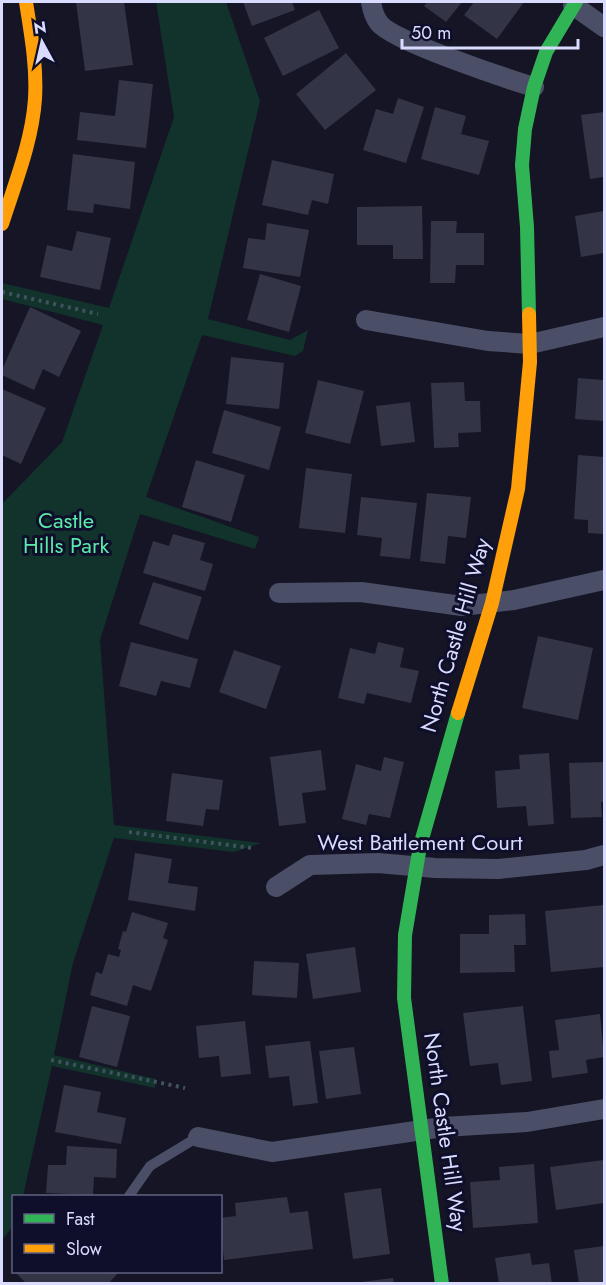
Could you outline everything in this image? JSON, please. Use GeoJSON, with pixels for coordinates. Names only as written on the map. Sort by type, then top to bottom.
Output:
{"type":"FeatureCollection","features":[{"type":"Feature","properties":{"kind":"street"},"geometry":{"type":"LineString","coordinates":[[2,224],[24,155],[35,100],[35,63],[26,2]]}},
{"type":"Feature","properties":{"kind":"street"},"geometry":{"type":"LineString","coordinates":[[370,2],[380,24],[398,36],[499,76],[534,87]]}},
{"type":"Feature","properties":{"kind":"street","name":"North Castle Hill Way"},"geometry":{"type":"LineString","coordinates":[[442,1284],[404,998],[405,935],[416,866],[448,744],[492,603],[518,489],[530,344],[527,227],[522,165],[525,129],[534,87],[546,52],[574,3],[604,27]]}},
{"type":"Feature","properties":{"kind":"street"},"geometry":{"type":"LineString","coordinates":[[366,320],[488,341],[530,344],[604,327]]}},
{"type":"Feature","properties":{"kind":"street"},"geometry":{"type":"LineString","coordinates":[[279,593],[361,592],[462,606],[492,603],[604,580]]}},
{"type":"Feature","properties":{"kind":"street","name":"West Battlement Court"},"geometry":{"type":"LineString","coordinates":[[276,887],[310,865],[378,863],[498,869],[586,860],[604,855]]}},
{"type":"Feature","properties":{"kind":"street"},"geometry":{"type":"LineString","coordinates":[[198,1137],[272,1152],[422,1130],[527,1122],[604,1109]]}},
{"type":"Feature","properties":{"kind":"lane"},"geometry":{"type":"LineString","coordinates":[[130,1195],[150,1166],[198,1137]]}},
{"type":"Feature","properties":{"kind":"path"},"geometry":{"type":"LineString","coordinates":[[2,292],[98,314]]}},
{"type":"Feature","properties":{"kind":"path"},"geometry":{"type":"LineString","coordinates":[[129,832],[252,848]]}},
{"type":"Feature","properties":{"kind":"path"},"geometry":{"type":"LineString","coordinates":[[51,1060],[185,1088]]}},
{"type":"Feature","properties":{"kind":"green space","name":"Castle Hills Park"},"geometry":{"type":"Polygon","coordinates":[[[156,2],[226,2],[260,101],[208,319],[290,340],[308,330],[303,351],[295,356],[202,335],[146,497],[259,537],[255,549],[140,514],[100,640],[114,825],[261,843],[234,852],[114,838],[73,963],[54,1055],[156,1079],[155,1088],[52,1066],[23,1195],[12,1195],[12,1227],[2,1240],[2,504],[62,442],[103,325],[2,299],[2,283],[109,308],[174,117],[156,2]]]}},
{"type":"Feature","properties":{"kind":"building"},"geometry":{"type":"Polygon","coordinates":[[[76,2],[124,2],[133,65],[85,71],[76,2]]]}},
{"type":"Feature","properties":{"kind":"building"},"geometry":{"type":"Polygon","coordinates":[[[243,2],[292,2],[295,10],[252,26],[243,2]]]}},
{"type":"Feature","properties":{"kind":"building"},"geometry":{"type":"Polygon","coordinates":[[[427,2],[462,2],[446,22],[424,6],[427,2]]]}},
{"type":"Feature","properties":{"kind":"building"},"geometry":{"type":"Polygon","coordinates":[[[474,2],[524,2],[497,39],[464,15],[474,2]]]}},
{"type":"Feature","properties":{"kind":"building"},"geometry":{"type":"Polygon","coordinates":[[[319,10],[339,48],[283,76],[264,38],[319,10]]]}},
{"type":"Feature","properties":{"kind":"building"},"geometry":{"type":"Polygon","coordinates":[[[346,53],[376,90],[325,130],[296,94],[346,53]]]}},
{"type":"Feature","properties":{"kind":"building"},"geometry":{"type":"Polygon","coordinates":[[[119,80],[153,84],[146,148],[77,140],[80,112],[115,116],[119,80]]]}},
{"type":"Feature","properties":{"kind":"building"},"geometry":{"type":"Polygon","coordinates":[[[398,98],[424,107],[406,163],[363,150],[376,109],[393,114],[398,98]]]}},
{"type":"Feature","properties":{"kind":"building"},"geometry":{"type":"Polygon","coordinates":[[[435,107],[466,116],[461,134],[489,141],[479,175],[421,159],[435,107]]]}},
{"type":"Feature","properties":{"kind":"building"},"geometry":{"type":"Polygon","coordinates":[[[604,112],[604,177],[590,179],[581,115],[604,112]]]}},
{"type":"Feature","properties":{"kind":"building"},"geometry":{"type":"Polygon","coordinates":[[[73,154],[135,162],[130,209],[94,204],[93,213],[67,210],[73,154]]]}},
{"type":"Feature","properties":{"kind":"building"},"geometry":{"type":"Polygon","coordinates":[[[272,160],[334,174],[328,204],[312,200],[308,215],[262,205],[272,160]]]}},
{"type":"Feature","properties":{"kind":"building"},"geometry":{"type":"Polygon","coordinates":[[[422,206],[423,259],[393,259],[393,245],[357,245],[357,207],[422,206]]]}},
{"type":"Feature","properties":{"kind":"building"},"geometry":{"type":"Polygon","coordinates":[[[604,211],[604,253],[581,257],[575,216],[604,211]]]}},
{"type":"Feature","properties":{"kind":"building"},"geometry":{"type":"Polygon","coordinates":[[[431,221],[457,221],[456,233],[484,233],[484,265],[456,265],[455,283],[430,283],[431,221]]]}},
{"type":"Feature","properties":{"kind":"building"},"geometry":{"type":"Polygon","coordinates":[[[267,223],[309,230],[300,277],[243,268],[248,238],[265,240],[267,223]]]}},
{"type":"Feature","properties":{"kind":"building"},"geometry":{"type":"Polygon","coordinates":[[[77,231],[111,238],[100,290],[40,277],[47,245],[72,251],[77,231]]]}},
{"type":"Feature","properties":{"kind":"building"},"geometry":{"type":"Polygon","coordinates":[[[260,274],[301,286],[289,332],[247,320],[260,274]]]}},
{"type":"Feature","properties":{"kind":"building"},"geometry":{"type":"Polygon","coordinates":[[[30,307],[81,331],[59,377],[43,369],[34,390],[2,375],[2,370],[30,307]]]}},
{"type":"Feature","properties":{"kind":"building"},"geometry":{"type":"Polygon","coordinates":[[[231,357],[284,363],[279,409],[226,404],[231,357]]]}},
{"type":"Feature","properties":{"kind":"building"},"geometry":{"type":"Polygon","coordinates":[[[578,378],[604,380],[604,421],[575,419],[578,378]]]}},
{"type":"Feature","properties":{"kind":"building"},"geometry":{"type":"Polygon","coordinates":[[[318,380],[364,391],[350,444],[305,433],[318,380]]]}},
{"type":"Feature","properties":{"kind":"building"},"geometry":{"type":"Polygon","coordinates":[[[464,382],[465,401],[480,401],[481,432],[458,433],[459,447],[434,448],[431,383],[464,382]]]}},
{"type":"Feature","properties":{"kind":"building"},"geometry":{"type":"Polygon","coordinates":[[[2,389],[46,408],[21,464],[2,455],[2,389]]]}},
{"type":"Feature","properties":{"kind":"building"},"geometry":{"type":"Polygon","coordinates":[[[410,402],[415,442],[381,446],[376,406],[410,402]]]}},
{"type":"Feature","properties":{"kind":"building"},"geometry":{"type":"Polygon","coordinates":[[[224,410],[281,427],[269,470],[212,453],[224,410]]]}},
{"type":"Feature","properties":{"kind":"building"},"geometry":{"type":"Polygon","coordinates":[[[578,455],[604,457],[604,534],[588,533],[588,520],[574,519],[578,455]]]}},
{"type":"Feature","properties":{"kind":"building"},"geometry":{"type":"Polygon","coordinates":[[[196,460],[245,475],[231,522],[182,507],[196,460]]]}},
{"type":"Feature","properties":{"kind":"building"},"geometry":{"type":"Polygon","coordinates":[[[306,468],[352,474],[345,533],[299,528],[306,468]]]}},
{"type":"Feature","properties":{"kind":"building"},"geometry":{"type":"Polygon","coordinates":[[[427,493],[471,497],[466,538],[448,536],[445,564],[420,561],[427,493]]]}},
{"type":"Feature","properties":{"kind":"building"},"geometry":{"type":"Polygon","coordinates":[[[361,497],[417,503],[410,559],[380,556],[382,538],[357,535],[361,497]]]}},
{"type":"Feature","properties":{"kind":"building"},"geometry":{"type":"Polygon","coordinates":[[[173,534],[205,543],[200,560],[213,564],[205,591],[143,573],[153,541],[169,546],[173,534]]]}},
{"type":"Feature","properties":{"kind":"building"},"geometry":{"type":"Polygon","coordinates":[[[153,582],[202,597],[188,640],[139,624],[153,582]]]}},
{"type":"Feature","properties":{"kind":"building"},"geometry":{"type":"Polygon","coordinates":[[[538,636],[593,648],[578,720],[522,708],[538,636]]]}},
{"type":"Feature","properties":{"kind":"building"},"geometry":{"type":"Polygon","coordinates":[[[131,642],[198,659],[190,688],[161,681],[156,696],[119,686],[131,642]]]}},
{"type":"Feature","properties":{"kind":"building"},"geometry":{"type":"Polygon","coordinates":[[[378,642],[404,648],[400,667],[419,671],[411,703],[367,693],[364,704],[338,698],[350,648],[375,654],[378,642]]]}},
{"type":"Feature","properties":{"kind":"building"},"geometry":{"type":"Polygon","coordinates":[[[234,650],[281,666],[266,709],[219,692],[234,650]]]}},
{"type":"Feature","properties":{"kind":"building"},"geometry":{"type":"Polygon","coordinates":[[[321,750],[326,790],[302,793],[306,823],[279,826],[270,757],[321,750]]]}},
{"type":"Feature","properties":{"kind":"building"},"geometry":{"type":"Polygon","coordinates":[[[549,753],[554,824],[528,826],[526,806],[497,808],[495,771],[520,769],[519,755],[549,753]]]}},
{"type":"Feature","properties":{"kind":"building"},"geometry":{"type":"Polygon","coordinates":[[[384,757],[404,762],[390,818],[369,814],[366,825],[342,819],[356,764],[381,771],[384,757]]]}},
{"type":"Feature","properties":{"kind":"building"},"geometry":{"type":"Polygon","coordinates":[[[604,762],[602,817],[571,818],[569,763],[604,762]]]}},
{"type":"Feature","properties":{"kind":"building"},"geometry":{"type":"Polygon","coordinates":[[[172,773],[223,780],[219,810],[206,809],[203,826],[166,821],[172,773]]]}},
{"type":"Feature","properties":{"kind":"building"},"geometry":{"type":"Polygon","coordinates":[[[135,853],[172,859],[168,883],[198,887],[195,911],[128,900],[135,853]]]}},
{"type":"Feature","properties":{"kind":"building"},"geometry":{"type":"Polygon","coordinates":[[[604,905],[604,967],[551,972],[545,911],[604,905]]]}},
{"type":"Feature","properties":{"kind":"building"},"geometry":{"type":"Polygon","coordinates":[[[132,912],[168,923],[163,938],[168,940],[151,991],[133,985],[127,1006],[90,995],[96,972],[102,974],[108,954],[119,957],[121,950],[118,949],[123,931],[126,932],[132,912]]]}},
{"type":"Feature","properties":{"kind":"building"},"geometry":{"type":"Polygon","coordinates":[[[525,914],[526,945],[514,945],[515,972],[460,973],[460,934],[489,934],[489,915],[525,914]]]}},
{"type":"Feature","properties":{"kind":"building"},"geometry":{"type":"Polygon","coordinates":[[[355,947],[361,992],[313,999],[306,954],[355,947]]]}},
{"type":"Feature","properties":{"kind":"building"},"geometry":{"type":"Polygon","coordinates":[[[254,961],[299,963],[297,998],[252,995],[254,961]]]}},
{"type":"Feature","properties":{"kind":"building"},"geometry":{"type":"Polygon","coordinates":[[[92,1006],[130,1016],[117,1067],[79,1057],[92,1006]]]}},
{"type":"Feature","properties":{"kind":"building"},"geometry":{"type":"Polygon","coordinates":[[[523,1006],[532,1081],[501,1085],[498,1063],[470,1066],[463,1013],[523,1006]]]}},
{"type":"Feature","properties":{"kind":"building"},"geometry":{"type":"Polygon","coordinates":[[[600,1014],[604,1057],[586,1060],[588,1073],[552,1078],[549,1051],[559,1050],[555,1020],[600,1014]]]}},
{"type":"Feature","properties":{"kind":"building"},"geometry":{"type":"Polygon","coordinates":[[[245,1021],[251,1074],[221,1077],[219,1056],[199,1058],[196,1026],[245,1021]]]}},
{"type":"Feature","properties":{"kind":"building"},"geometry":{"type":"Polygon","coordinates":[[[310,1041],[318,1103],[293,1106],[289,1076],[269,1078],[265,1046],[310,1041]]]}},
{"type":"Feature","properties":{"kind":"building"},"geometry":{"type":"Polygon","coordinates":[[[354,1047],[361,1094],[326,1099],[319,1051],[354,1047]]]}},
{"type":"Feature","properties":{"kind":"building"},"geometry":{"type":"Polygon","coordinates":[[[64,1085],[101,1092],[97,1112],[126,1118],[121,1144],[55,1132],[64,1085]]]}},
{"type":"Feature","properties":{"kind":"building"},"geometry":{"type":"Polygon","coordinates":[[[67,1146],[117,1149],[116,1178],[94,1177],[93,1195],[46,1193],[48,1165],[66,1165],[67,1146]]]}},
{"type":"Feature","properties":{"kind":"building"},"geometry":{"type":"Polygon","coordinates":[[[604,1160],[604,1203],[556,1210],[550,1167],[604,1160]]]}},
{"type":"Feature","properties":{"kind":"building"},"geometry":{"type":"Polygon","coordinates":[[[534,1164],[538,1223],[473,1228],[470,1182],[500,1180],[499,1167],[534,1164]]]}},
{"type":"Feature","properties":{"kind":"building"},"geometry":{"type":"Polygon","coordinates":[[[381,1188],[390,1254],[353,1259],[344,1193],[381,1188]]]}},
{"type":"Feature","properties":{"kind":"building"},"geometry":{"type":"Polygon","coordinates":[[[287,1197],[290,1213],[308,1211],[313,1249],[224,1260],[222,1218],[236,1216],[235,1203],[287,1197]]]}},
{"type":"Feature","properties":{"kind":"building"},"geometry":{"type":"Polygon","coordinates":[[[604,1246],[604,1284],[579,1284],[574,1250],[604,1246]]]}},
{"type":"Feature","properties":{"kind":"building"},"geometry":{"type":"Polygon","coordinates":[[[530,1253],[532,1265],[549,1263],[552,1284],[499,1284],[495,1258],[530,1253]]]}},
{"type":"Feature","properties":{"kind":"building"},"geometry":{"type":"Polygon","coordinates":[[[16,1273],[118,1273],[108,1284],[27,1284],[16,1273]]]}},
{"type":"Feature","properties":{"kind":"building"},"geometry":{"type":"Polygon","coordinates":[[[393,1278],[394,1284],[361,1284],[361,1282],[393,1278]]]}},
{"type":"Feature","properties":{"kind":"traffic: fast"},"geometry":{"type":"LineString","coordinates":[[529,314],[527,227],[522,165],[525,129],[534,87],[546,52],[576,2]]}},
{"type":"Feature","properties":{"kind":"traffic: fast"},"geometry":{"type":"LineString","coordinates":[[442,1284],[404,998],[405,935],[420,846],[458,713]]}},
{"type":"Feature","properties":{"kind":"traffic: slow"},"geometry":{"type":"LineString","coordinates":[[2,224],[27,147],[35,99],[32,38],[26,2]]}},
{"type":"Feature","properties":{"kind":"traffic: slow"},"geometry":{"type":"LineString","coordinates":[[458,713],[492,603],[518,489],[530,362],[529,314]]}}]}
